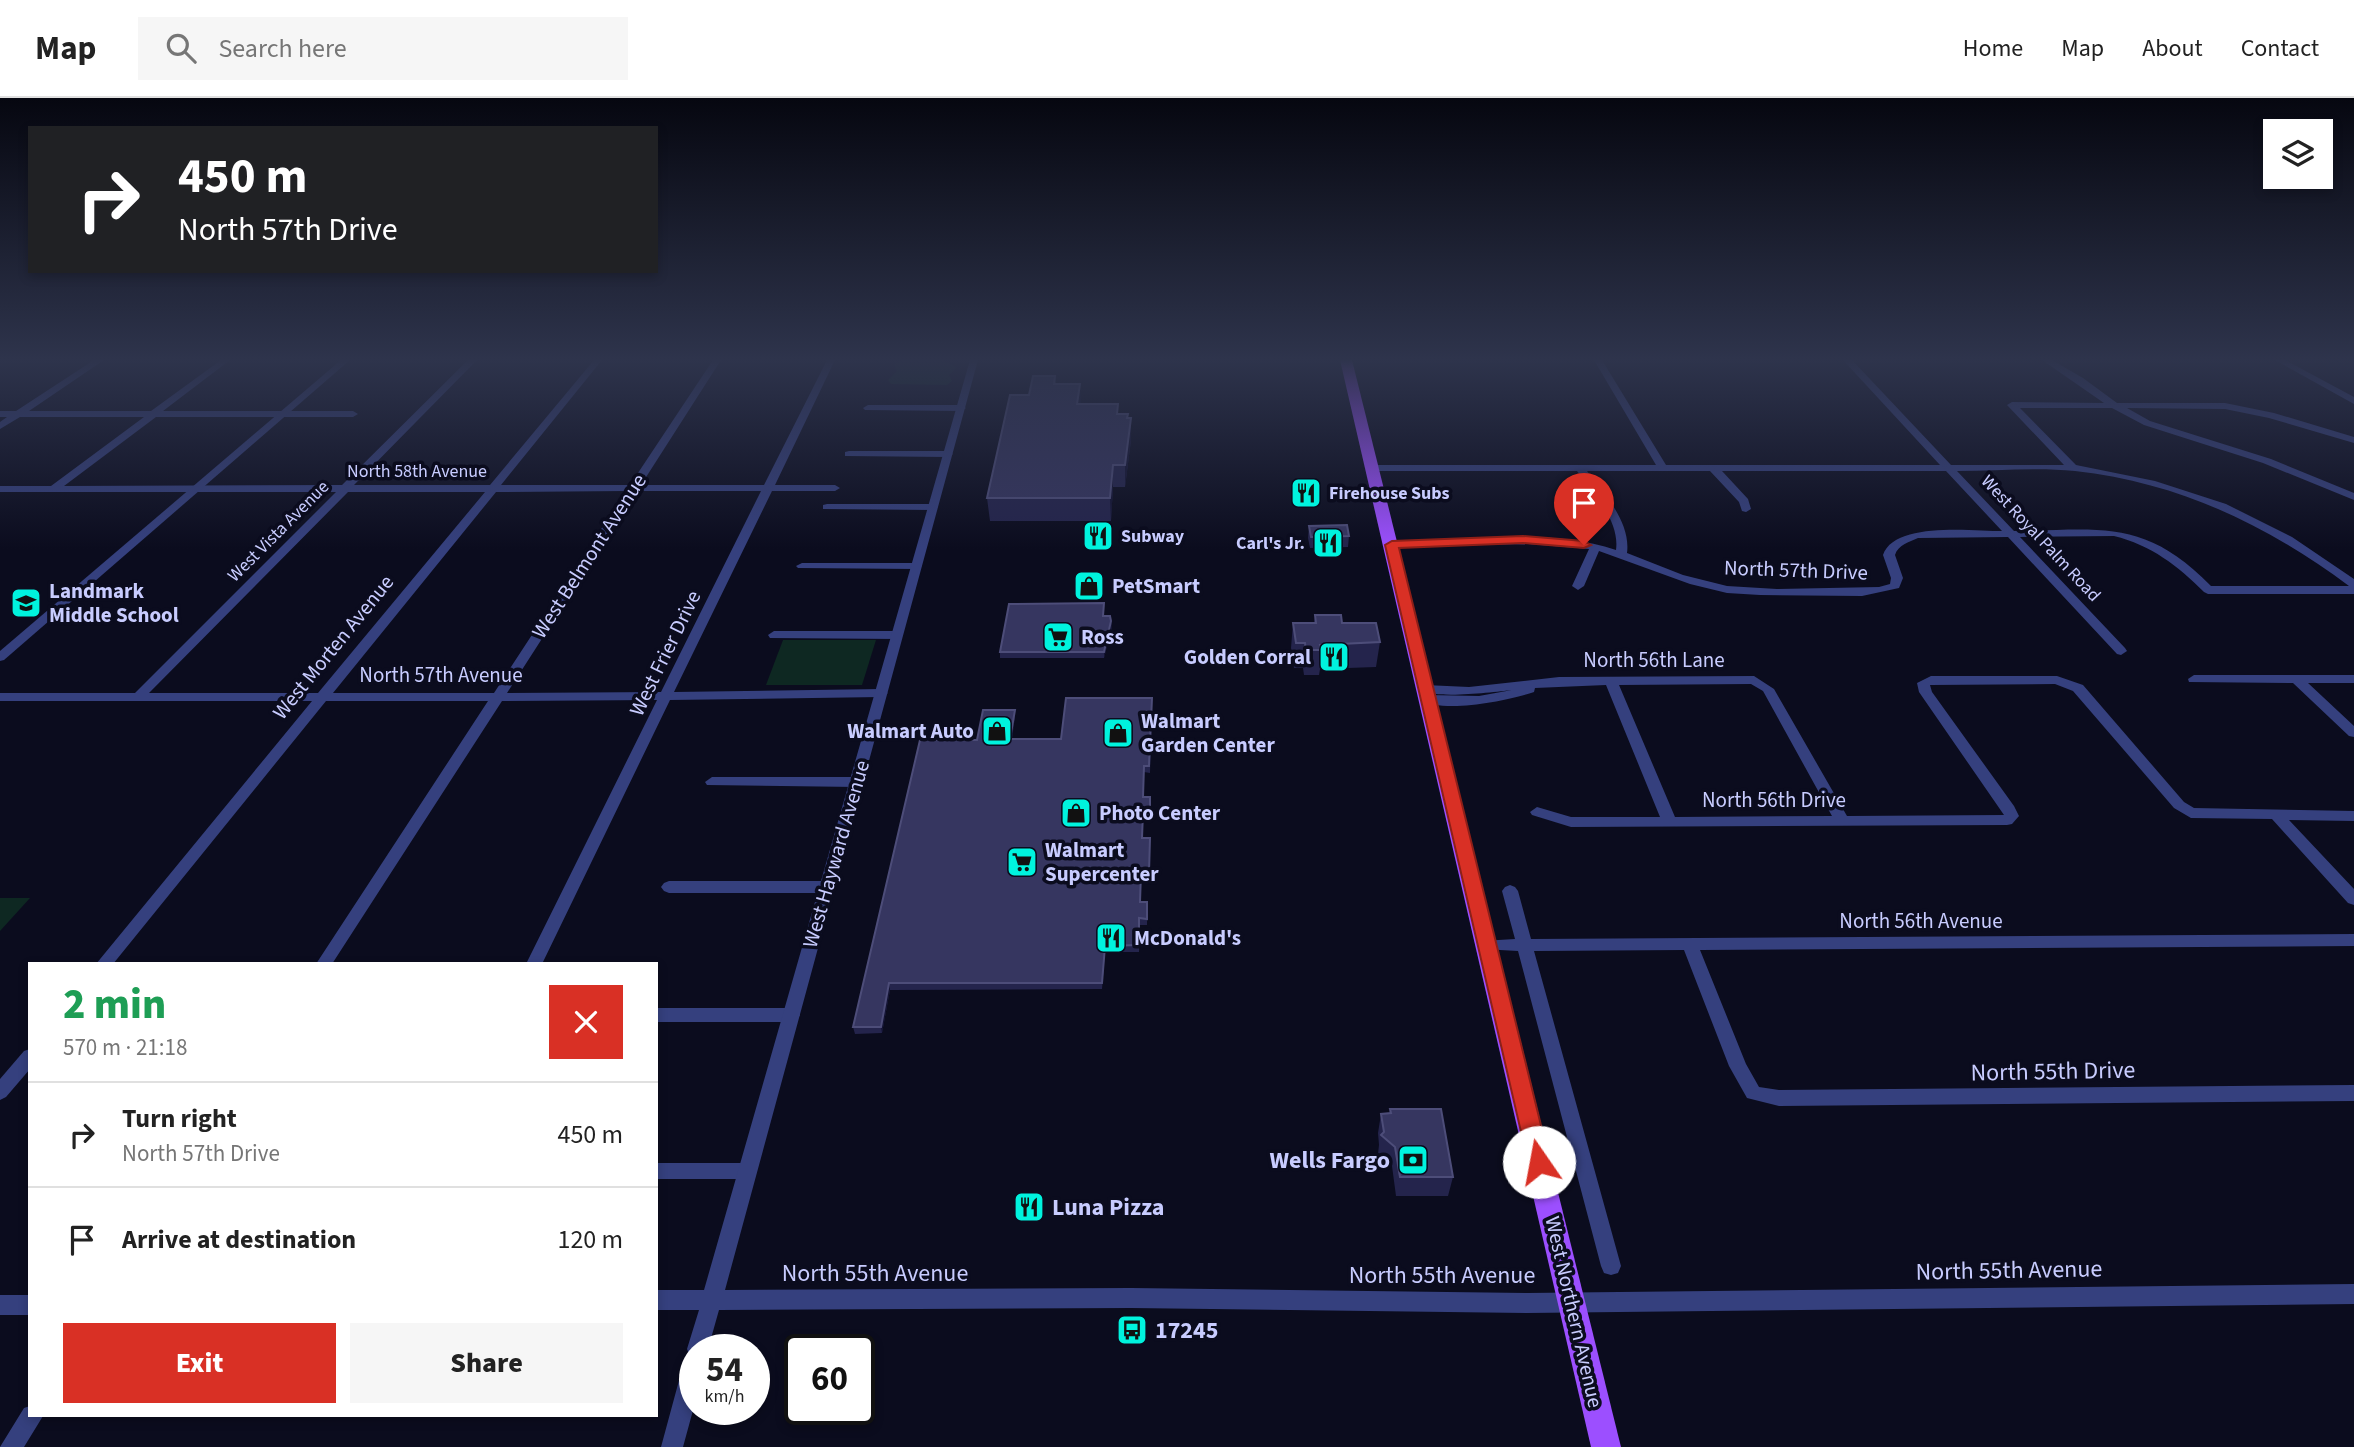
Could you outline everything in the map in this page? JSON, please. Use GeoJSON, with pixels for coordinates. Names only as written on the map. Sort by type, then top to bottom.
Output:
{"type":"FeatureCollection","features":[{"type":"Feature","properties":{"kind":"main road","name":"West Northern Avenue"},"geometry":{"type":"LineString","coordinates":[[1362,423],[1606,1447]]}},
{"type":"Feature","properties":{"kind":"street"},"geometry":{"type":"LineString","coordinates":[[53,489],[141,423]]}},
{"type":"Feature","properties":{"kind":"street"},"geometry":{"type":"LineString","coordinates":[[0,657],[273,423]]}},
{"type":"Feature","properties":{"kind":"street","name":"West Vista Avenue"},"geometry":{"type":"LineString","coordinates":[[138,697],[411,423]]}},
{"type":"Feature","properties":{"kind":"street","name":"West Morten Avenue"},"geometry":{"type":"LineString","coordinates":[[106,962],[546,423]]}},
{"type":"Feature","properties":{"kind":"street","name":"West Belmont Avenue"},"geometry":{"type":"LineString","coordinates":[[325,962],[676,423]]}},
{"type":"Feature","properties":{"kind":"street","name":"West Frier Drive"},"geometry":{"type":"LineString","coordinates":[[535,962],[800,423]]}},
{"type":"Feature","properties":{"kind":"street","name":"West Hayward Avenue"},"geometry":{"type":"LineString","coordinates":[[702,1334],[956,423]]}},
{"type":"Feature","properties":{"kind":"street"},"geometry":{"type":"LineString","coordinates":[[1635,423],[1661,467]]}},
{"type":"Feature","properties":{"kind":"street","name":"West Royal Palm Road"},"geometry":{"type":"LineString","coordinates":[[1906,423],[2121,651]]}},
{"type":"Feature","properties":{"kind":"street"},"geometry":{"type":"LineString","coordinates":[[2031,423],[2073,468]]}},
{"type":"Feature","properties":{"kind":"street"},"geometry":{"type":"LineString","coordinates":[[2147,423],[2267,461],[2354,497]]}},
{"type":"Feature","properties":{"kind":"street"},"geometry":{"type":"LineString","coordinates":[[2296,423],[2354,440]]}},
{"type":"Feature","properties":{"kind":"street"},"geometry":{"type":"LineString","coordinates":[[849,454],[947,454]]}},
{"type":"Feature","properties":{"kind":"street"},"geometry":{"type":"LineString","coordinates":[[1579,467],[1609,509],[1622,537],[1624,547],[1621,554]]}},
{"type":"Feature","properties":{"kind":"street"},"geometry":{"type":"LineString","coordinates":[[1712,467],[1744,501],[1746,509]]}},
{"type":"Feature","properties":{"kind":"street"},"geometry":{"type":"LineString","coordinates":[[1373,468],[2073,468],[2147,481],[2236,511],[2293,540],[2354,588]]}},
{"type":"Feature","properties":{"kind":"street","name":"North 58th Avenue"},"geometry":{"type":"LineString","coordinates":[[0,489],[835,488]]}},
{"type":"Feature","properties":{"kind":"street"},"geometry":{"type":"LineString","coordinates":[[827,507],[933,506]]}},
{"type":"Feature","properties":{"kind":"street","name":"North 57th Drive"},"geometry":{"type":"LineString","coordinates":[[1392,545],[1523,540],[1595,547],[1621,554],[1674,576],[1718,588],[1750,591],[1874,592],[1895,586],[1897,578],[1888,562],[1889,553],[1895,545],[1926,534],[2115,533],[2142,540],[2165,551],[2208,590],[2354,588]]}},
{"type":"Feature","properties":{"kind":"street"},"geometry":{"type":"LineString","coordinates":[[1578,586],[1595,547]]}},
{"type":"Feature","properties":{"kind":"street"},"geometry":{"type":"LineString","coordinates":[[802,566],[916,566]]}},
{"type":"Feature","properties":{"kind":"street"},"geometry":{"type":"LineString","coordinates":[[774,635],[897,635]]}},
{"type":"Feature","properties":{"kind":"street"},"geometry":{"type":"LineString","coordinates":[[2194,679],[2354,679]]}},
{"type":"Feature","properties":{"kind":"street"},"geometry":{"type":"LineString","coordinates":[[2296,679],[2354,733]]}},
{"type":"Feature","properties":{"kind":"street","name":"North 56th Lane"},"geometry":{"type":"LineString","coordinates":[[1427,694],[1492,701],[1546,682],[1754,680],[1768,689],[1842,820]]}},
{"type":"Feature","properties":{"kind":"street","name":"North 56th Drive"},"geometry":{"type":"LineString","coordinates":[[1537,811],[1571,822],[2007,820],[2012,816],[2007,806],[1926,692],[1923,683],[1931,680],[2057,680],[2077,688],[2179,805],[2191,813],[2277,816]]}},
{"type":"Feature","properties":{"kind":"street"},"geometry":{"type":"LineString","coordinates":[[1611,681],[1670,822]]}},
{"type":"Feature","properties":{"kind":"street","name":"North 57th Avenue"},"geometry":{"type":"LineString","coordinates":[[0,697],[881,693]]}},
{"type":"Feature","properties":{"kind":"street"},"geometry":{"type":"LineString","coordinates":[[712,782],[856,782]]}},
{"type":"Feature","properties":{"kind":"street"},"geometry":{"type":"LineString","coordinates":[[2277,816],[2354,816]]}},
{"type":"Feature","properties":{"kind":"street"},"geometry":{"type":"LineString","coordinates":[[2277,816],[2354,898]]}},
{"type":"Feature","properties":{"kind":"street"},"geometry":{"type":"LineString","coordinates":[[670,887],[827,887]]}},
{"type":"Feature","properties":{"kind":"street","name":"West Northern Avenue"},"geometry":{"type":"LineString","coordinates":[[1510,891],[1611,1266]]}},
{"type":"Feature","properties":{"kind":"street","name":"North 56th Avenue"},"geometry":{"type":"LineString","coordinates":[[1488,946],[2354,940]]}},
{"type":"Feature","properties":{"kind":"street","name":"North 55th Drive"},"geometry":{"type":"LineString","coordinates":[[1690,945],[1738,1066],[1753,1093],[1779,1098],[2354,1093]]}},
{"type":"Feature","properties":{"kind":"street"},"geometry":{"type":"LineString","coordinates":[[658,1014],[791,1015]]}},
{"type":"Feature","properties":{"kind":"street"},"geometry":{"type":"LineString","coordinates":[[0,1092],[28,1058]]}},
{"type":"Feature","properties":{"kind":"street"},"geometry":{"type":"LineString","coordinates":[[658,1171],[747,1171]]}},
{"type":"Feature","properties":{"kind":"street","name":"North 55th Avenue"},"geometry":{"type":"LineString","coordinates":[[658,1300],[1131,1298],[1572,1302],[2354,1294]]}},
{"type":"Feature","properties":{"kind":"street"},"geometry":{"type":"LineString","coordinates":[[0,1305],[28,1305]]}},
{"type":"Feature","properties":{"kind":"street"},"geometry":{"type":"LineString","coordinates":[[11,1447],[31,1417]]}},
{"type":"Feature","properties":{"kind":"street"},"geometry":{"type":"LineString","coordinates":[[672,1447],[679,1421]]}},
{"type":"Feature","properties":{"kind":"green space"},"geometry":{"type":"Polygon","coordinates":[[[783,640],[876,640],[862,685],[766,685],[783,640]]]}},
{"type":"Feature","properties":{"kind":"green space"},"geometry":{"type":"Polygon","coordinates":[[[0,898],[30,898],[0,931],[0,898]]]}},
{"type":"Feature","properties":{"kind":"building"},"geometry":{"type":"Polygon","coordinates":[[[1004,423],[1130,423],[1125,465],[1113,465],[1110,498],[987,498],[1004,423]]]}},
{"type":"Feature","properties":{"kind":"building"},"geometry":{"type":"Polygon","coordinates":[[[1347,525],[1349,536],[1311,537],[1309,526],[1347,525]]]}},
{"type":"Feature","properties":{"kind":"building","name":"Ross"},"geometry":{"type":"Polygon","coordinates":[[[1104,603],[1103,616],[1110,616],[1111,621],[1104,652],[1000,652],[1009,604],[1104,603]]]}},
{"type":"Feature","properties":{"kind":"building"},"geometry":{"type":"Polygon","coordinates":[[[1315,615],[1341,615],[1342,623],[1376,623],[1380,642],[1320,645],[1321,650],[1306,650],[1305,643],[1296,643],[1293,623],[1316,623],[1315,615]]]}},
{"type":"Feature","properties":{"kind":"building","name":"Walmart Supercenter"},"geometry":{"type":"Polygon","coordinates":[[[1066,698],[1152,698],[1149,766],[1144,766],[1143,797],[1150,797],[1150,812],[1143,812],[1142,838],[1150,838],[1149,873],[1141,873],[1140,902],[1147,902],[1147,919],[1139,918],[1139,945],[1105,946],[1102,983],[889,983],[881,1027],[853,1027],[920,740],[977,740],[983,710],[1015,710],[1010,739],[1061,739],[1066,698]]]}},
{"type":"Feature","properties":{"kind":"building"},"geometry":{"type":"Polygon","coordinates":[[[1390,1109],[1441,1109],[1453,1177],[1400,1177],[1395,1147],[1381,1135],[1384,1132],[1381,1114],[1391,1113],[1390,1109]]]}},
{"type":"Feature","properties":{"kind":"place","name":"Firehouse Subs"},"geometry":{"type":"Point","coordinates":[1306,493]}},
{"type":"Feature","properties":{"kind":"place","name":"Subway"},"geometry":{"type":"Point","coordinates":[1098,536]}},
{"type":"Feature","properties":{"kind":"place","name":"Carl's Jr."},"geometry":{"type":"Point","coordinates":[1328,543]}},
{"type":"Feature","properties":{"kind":"place","name":"PetSmart"},"geometry":{"type":"Point","coordinates":[1089,586]}},
{"type":"Feature","properties":{"kind":"place","name":"Landmark Middle School"},"geometry":{"type":"Point","coordinates":[26,603]}},
{"type":"Feature","properties":{"kind":"place","name":"Ross"},"geometry":{"type":"Point","coordinates":[1058,637]}},
{"type":"Feature","properties":{"kind":"place","name":"Golden Corral"},"geometry":{"type":"Point","coordinates":[1334,657]}},
{"type":"Feature","properties":{"kind":"place","name":"Walmart Auto"},"geometry":{"type":"Point","coordinates":[997,731]}},
{"type":"Feature","properties":{"kind":"place","name":"Walmart Garden Center"},"geometry":{"type":"Point","coordinates":[1118,733]}},
{"type":"Feature","properties":{"kind":"place","name":"Photo Center"},"geometry":{"type":"Point","coordinates":[1076,813]}},
{"type":"Feature","properties":{"kind":"place","name":"Walmart Supercenter"},"geometry":{"type":"Point","coordinates":[1022,862]}},
{"type":"Feature","properties":{"kind":"place","name":"McDonald's"},"geometry":{"type":"Point","coordinates":[1111,938]}},
{"type":"Feature","properties":{"kind":"place","name":"Wells Fargo"},"geometry":{"type":"Point","coordinates":[1413,1160]}},
{"type":"Feature","properties":{"kind":"place","name":"Luna Pizza"},"geometry":{"type":"Point","coordinates":[1029,1207]}},
{"type":"Feature","properties":{"kind":"place","name":"17245"},"geometry":{"type":"Point","coordinates":[1132,1330]}},
{"type":"Feature","properties":{"kind":"route"},"geometry":{"type":"LineString","coordinates":[[1539,1162],[1392,545],[1476,544],[1523,540],[1584,545]]}}]}
